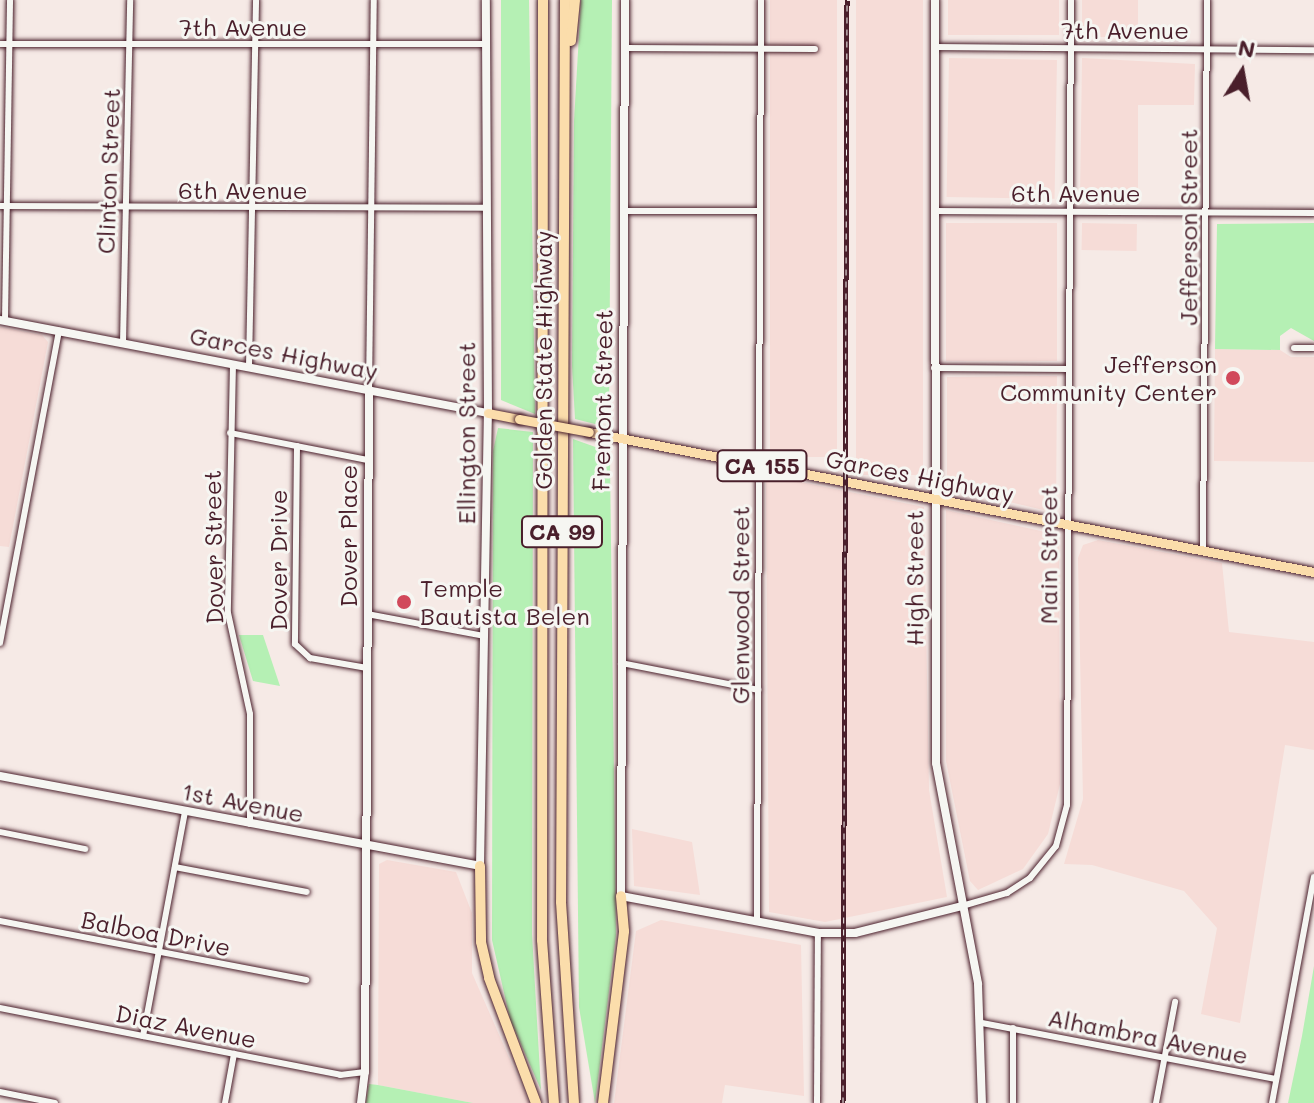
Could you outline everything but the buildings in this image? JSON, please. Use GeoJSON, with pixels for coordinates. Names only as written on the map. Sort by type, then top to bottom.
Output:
{"type":"FeatureCollection","features":[{"type":"Feature","properties":{"kind":"highway","name":"Golden State Highway"},"geometry":{"type":"LineString","coordinates":[[542,0],[542,940],[554,1103]]}},
{"type":"Feature","properties":{"kind":"highway","name":"Golden State Highway"},"geometry":{"type":"LineString","coordinates":[[565,0],[561,957],[574,1103]]}},
{"type":"Feature","properties":{"kind":"highway"},"geometry":{"type":"LineString","coordinates":[[565,94],[575,0]]}},
{"type":"Feature","properties":{"kind":"highway"},"geometry":{"type":"LineString","coordinates":[[480,866],[481,942],[489,978],[536,1103]]}},
{"type":"Feature","properties":{"kind":"highway"},"geometry":{"type":"LineString","coordinates":[[603,1103],[624,931],[621,896]]}},
{"type":"Feature","properties":{"kind":"main road","name":"Garces Highway"},"geometry":{"type":"LineString","coordinates":[[488,413],[1314,572]]}},
{"type":"Feature","properties":{"kind":"street"},"geometry":{"type":"LineString","coordinates":[[2,320],[10,0]]}},
{"type":"Feature","properties":{"kind":"street","name":"Clinton Street"},"geometry":{"type":"LineString","coordinates":[[123,343],[130,0]]}},
{"type":"Feature","properties":{"kind":"street"},"geometry":{"type":"LineString","coordinates":[[249,367],[256,0]]}},
{"type":"Feature","properties":{"kind":"street","name":"Dover Place"},"geometry":{"type":"LineString","coordinates":[[361,1103],[365,1072],[368,208],[374,0]]}},
{"type":"Feature","properties":{"kind":"street","name":"Ellington Street"},"geometry":{"type":"LineString","coordinates":[[480,866],[488,413],[486,0]]}},
{"type":"Feature","properties":{"kind":"street","name":"Fremont Street"},"geometry":{"type":"LineString","coordinates":[[621,896],[620,437],[625,0]]}},
{"type":"Feature","properties":{"kind":"street","name":"Glenwood Street"},"geometry":{"type":"LineString","coordinates":[[757,922],[761,0]]}},
{"type":"Feature","properties":{"kind":"street","name":"High Street"},"geometry":{"type":"LineString","coordinates":[[935,0],[936,763],[982,1023],[982,1103]]}},
{"type":"Feature","properties":{"kind":"street","name":"Main Street"},"geometry":{"type":"LineString","coordinates":[[818,933],[855,933],[962,906],[1022,884],[1045,863],[1062,832],[1067,797],[1071,0]]}},
{"type":"Feature","properties":{"kind":"street","name":"Jefferson Street"},"geometry":{"type":"LineString","coordinates":[[1203,551],[1207,0]]}},
{"type":"Feature","properties":{"kind":"street","name":"7th Avenue"},"geometry":{"type":"LineString","coordinates":[[0,44],[486,44]]}},
{"type":"Feature","properties":{"kind":"street","name":"7th Avenue"},"geometry":{"type":"LineString","coordinates":[[935,47],[1314,50]]}},
{"type":"Feature","properties":{"kind":"street"},"geometry":{"type":"LineString","coordinates":[[625,48],[815,49]]}},
{"type":"Feature","properties":{"kind":"street","name":"6th Avenue"},"geometry":{"type":"LineString","coordinates":[[3,206],[487,208]]}},
{"type":"Feature","properties":{"kind":"street"},"geometry":{"type":"LineString","coordinates":[[624,211],[760,211]]}},
{"type":"Feature","properties":{"kind":"street","name":"6th Avenue"},"geometry":{"type":"LineString","coordinates":[[934,211],[1314,213]]}},
{"type":"Feature","properties":{"kind":"street","name":"Garces Highway"},"geometry":{"type":"LineString","coordinates":[[2,320],[488,413]]}},
{"type":"Feature","properties":{"kind":"street"},"geometry":{"type":"LineString","coordinates":[[0,643],[59,331]]}},
{"type":"Feature","properties":{"kind":"street"},"geometry":{"type":"LineString","coordinates":[[1294,348],[1314,348]]}},
{"type":"Feature","properties":{"kind":"street","name":"Dover Street"},"geometry":{"type":"LineString","coordinates":[[233,364],[228,613],[250,714],[250,824]]}},
{"type":"Feature","properties":{"kind":"street"},"geometry":{"type":"LineString","coordinates":[[934,368],[1069,369]]}},
{"type":"Feature","properties":{"kind":"street"},"geometry":{"type":"LineString","coordinates":[[230,433],[368,460]]}},
{"type":"Feature","properties":{"kind":"street","name":"Dover Drive"},"geometry":{"type":"LineString","coordinates":[[297,446],[295,644],[310,658],[367,668]]}},
{"type":"Feature","properties":{"kind":"street"},"geometry":{"type":"LineString","coordinates":[[367,614],[485,636]]}},
{"type":"Feature","properties":{"kind":"street"},"geometry":{"type":"LineString","coordinates":[[621,663],[758,690]]}},
{"type":"Feature","properties":{"kind":"street","name":"1st Avenue"},"geometry":{"type":"LineString","coordinates":[[0,776],[480,866]]}},
{"type":"Feature","properties":{"kind":"street"},"geometry":{"type":"LineString","coordinates":[[143,1036],[185,812]]}},
{"type":"Feature","properties":{"kind":"street"},"geometry":{"type":"LineString","coordinates":[[0,832],[85,849]]}},
{"type":"Feature","properties":{"kind":"street"},"geometry":{"type":"LineString","coordinates":[[175,867],[307,892]]}},
{"type":"Feature","properties":{"kind":"street"},"geometry":{"type":"LineString","coordinates":[[1272,1103],[1314,877]]}},
{"type":"Feature","properties":{"kind":"street"},"geometry":{"type":"LineString","coordinates":[[621,896],[818,933],[817,1103]]}},
{"type":"Feature","properties":{"kind":"street","name":"Balboa Drive"},"geometry":{"type":"LineString","coordinates":[[0,921],[306,980]]}},
{"type":"Feature","properties":{"kind":"street"},"geometry":{"type":"LineString","coordinates":[[1156,1103],[1175,1002]]}},
{"type":"Feature","properties":{"kind":"street","name":"Diaz Avenue"},"geometry":{"type":"LineString","coordinates":[[0,1008],[340,1075],[365,1072]]}},
{"type":"Feature","properties":{"kind":"street","name":"Alhambra Avenue"},"geometry":{"type":"LineString","coordinates":[[982,1023],[1276,1079]]}},
{"type":"Feature","properties":{"kind":"street"},"geometry":{"type":"LineString","coordinates":[[1013,1028],[1013,1103]]}},
{"type":"Feature","properties":{"kind":"street"},"geometry":{"type":"LineString","coordinates":[[225,1103],[234,1054]]}},
{"type":"Feature","properties":{"kind":"street"},"geometry":{"type":"LineString","coordinates":[[0,1092],[55,1103]]}},
{"type":"Feature","properties":{"kind":"shaded area"},"geometry":{"type":"Polygon","coordinates":[[[770,0],[837,0],[837,457],[770,457],[770,0]]]}},
{"type":"Feature","properties":{"kind":"shaded area"},"geometry":{"type":"Polygon","coordinates":[[[856,0],[923,0],[923,475],[856,475],[856,0]]]}},
{"type":"Feature","properties":{"kind":"shaded area"},"geometry":{"type":"Polygon","coordinates":[[[948,0],[1059,0],[1059,35],[948,35],[948,0]]]}},
{"type":"Feature","properties":{"kind":"shaded area"},"geometry":{"type":"Polygon","coordinates":[[[1082,0],[1138,0],[1138,37],[1082,37],[1082,0]]]}},
{"type":"Feature","properties":{"kind":"shaded area"},"geometry":{"type":"Polygon","coordinates":[[[949,58],[1057,60],[1055,199],[947,197],[949,58]]]}},
{"type":"Feature","properties":{"kind":"shaded area"},"geometry":{"type":"Polygon","coordinates":[[[1082,58],[1195,64],[1194,105],[1138,105],[1138,199],[1080,200],[1082,58]]]}},
{"type":"Feature","properties":{"kind":"shaded area"},"geometry":{"type":"Polygon","coordinates":[[[946,223],[1057,223],[1057,361],[946,361],[946,223]]]}},
{"type":"Feature","properties":{"kind":"shaded area"},"geometry":{"type":"Polygon","coordinates":[[[1082,223],[1137,224],[1137,251],[1082,250],[1082,223]]]}},
{"type":"Feature","properties":{"kind":"shaded area"},"geometry":{"type":"Polygon","coordinates":[[[0,327],[42,335],[48,342],[9,547],[0,546],[0,327]]]}},
{"type":"Feature","properties":{"kind":"shaded area"},"geometry":{"type":"Polygon","coordinates":[[[1215,349],[1280,350],[1291,357],[1314,357],[1314,462],[1214,461],[1215,349]]]}},
{"type":"Feature","properties":{"kind":"shaded area"},"geometry":{"type":"Polygon","coordinates":[[[1057,376],[1056,513],[947,487],[947,377],[1057,376]]]}},
{"type":"Feature","properties":{"kind":"shaded area"},"geometry":{"type":"Polygon","coordinates":[[[766,475],[924,507],[929,790],[947,897],[825,922],[769,912],[766,475]]]}},
{"type":"Feature","properties":{"kind":"shaded area"},"geometry":{"type":"Polygon","coordinates":[[[946,510],[1059,535],[1060,784],[1048,834],[1023,869],[978,890],[970,881],[946,761],[946,510]]]}},
{"type":"Feature","properties":{"kind":"shaded area"},"geometry":{"type":"Polygon","coordinates":[[[1098,540],[1222,563],[1229,632],[1314,642],[1314,750],[1285,745],[1240,1023],[1201,1014],[1217,928],[1184,891],[1092,865],[1064,864],[1083,799],[1078,558],[1083,545],[1098,540]]]}},
{"type":"Feature","properties":{"kind":"shaded area"},"geometry":{"type":"Polygon","coordinates":[[[632,829],[692,842],[700,895],[634,886],[632,829]]]}},
{"type":"Feature","properties":{"kind":"shaded area"},"geometry":{"type":"Polygon","coordinates":[[[387,860],[456,872],[472,913],[472,973],[529,1103],[473,1103],[378,1085],[379,864],[387,860]]]}},
{"type":"Feature","properties":{"kind":"shaded area"},"geometry":{"type":"Polygon","coordinates":[[[661,920],[801,945],[804,1096],[725,1085],[722,1103],[614,1103],[636,931],[661,920]]]}},
{"type":"Feature","properties":{"kind":"green space"},"geometry":{"type":"Polygon","coordinates":[[[501,0],[529,0],[535,414],[501,400],[501,0]]]}},
{"type":"Feature","properties":{"kind":"green space"},"geometry":{"type":"Polygon","coordinates":[[[581,0],[612,0],[609,416],[599,425],[575,419],[572,366],[574,121],[581,0]]]}},
{"type":"Feature","properties":{"kind":"green space"},"geometry":{"type":"Polygon","coordinates":[[[1314,223],[1314,341],[1291,328],[1280,336],[1280,350],[1215,349],[1217,224],[1314,223]]]}},
{"type":"Feature","properties":{"kind":"green space"},"geometry":{"type":"Polygon","coordinates":[[[498,428],[533,432],[532,934],[541,1090],[510,1019],[492,940],[493,451],[498,428]]]}},
{"type":"Feature","properties":{"kind":"green space"},"geometry":{"type":"Polygon","coordinates":[[[573,439],[601,449],[610,462],[616,935],[595,1103],[579,1007],[573,439]]]}},
{"type":"Feature","properties":{"kind":"green space"},"geometry":{"type":"Polygon","coordinates":[[[239,635],[263,635],[280,686],[253,681],[239,635]]]}},
{"type":"Feature","properties":{"kind":"green space"},"geometry":{"type":"Polygon","coordinates":[[[1314,966],[1314,1103],[1288,1103],[1302,1036],[1314,966]]]}},
{"type":"Feature","properties":{"kind":"green space"},"geometry":{"type":"Polygon","coordinates":[[[369,1084],[378,1085],[473,1103],[366,1103],[369,1084]]]}},
{"type":"Feature","properties":{"kind":"railway"},"geometry":{"type":"LineString","coordinates":[[843,1103],[847,0]]}},
{"type":"Feature","properties":{"kind":"place","name":"Jefferson Community Center"},"geometry":{"type":"Point","coordinates":[1233,378]}},
{"type":"Feature","properties":{"kind":"place","name":"Temple Bautista Belen"},"geometry":{"type":"Point","coordinates":[404,602]}}]}
